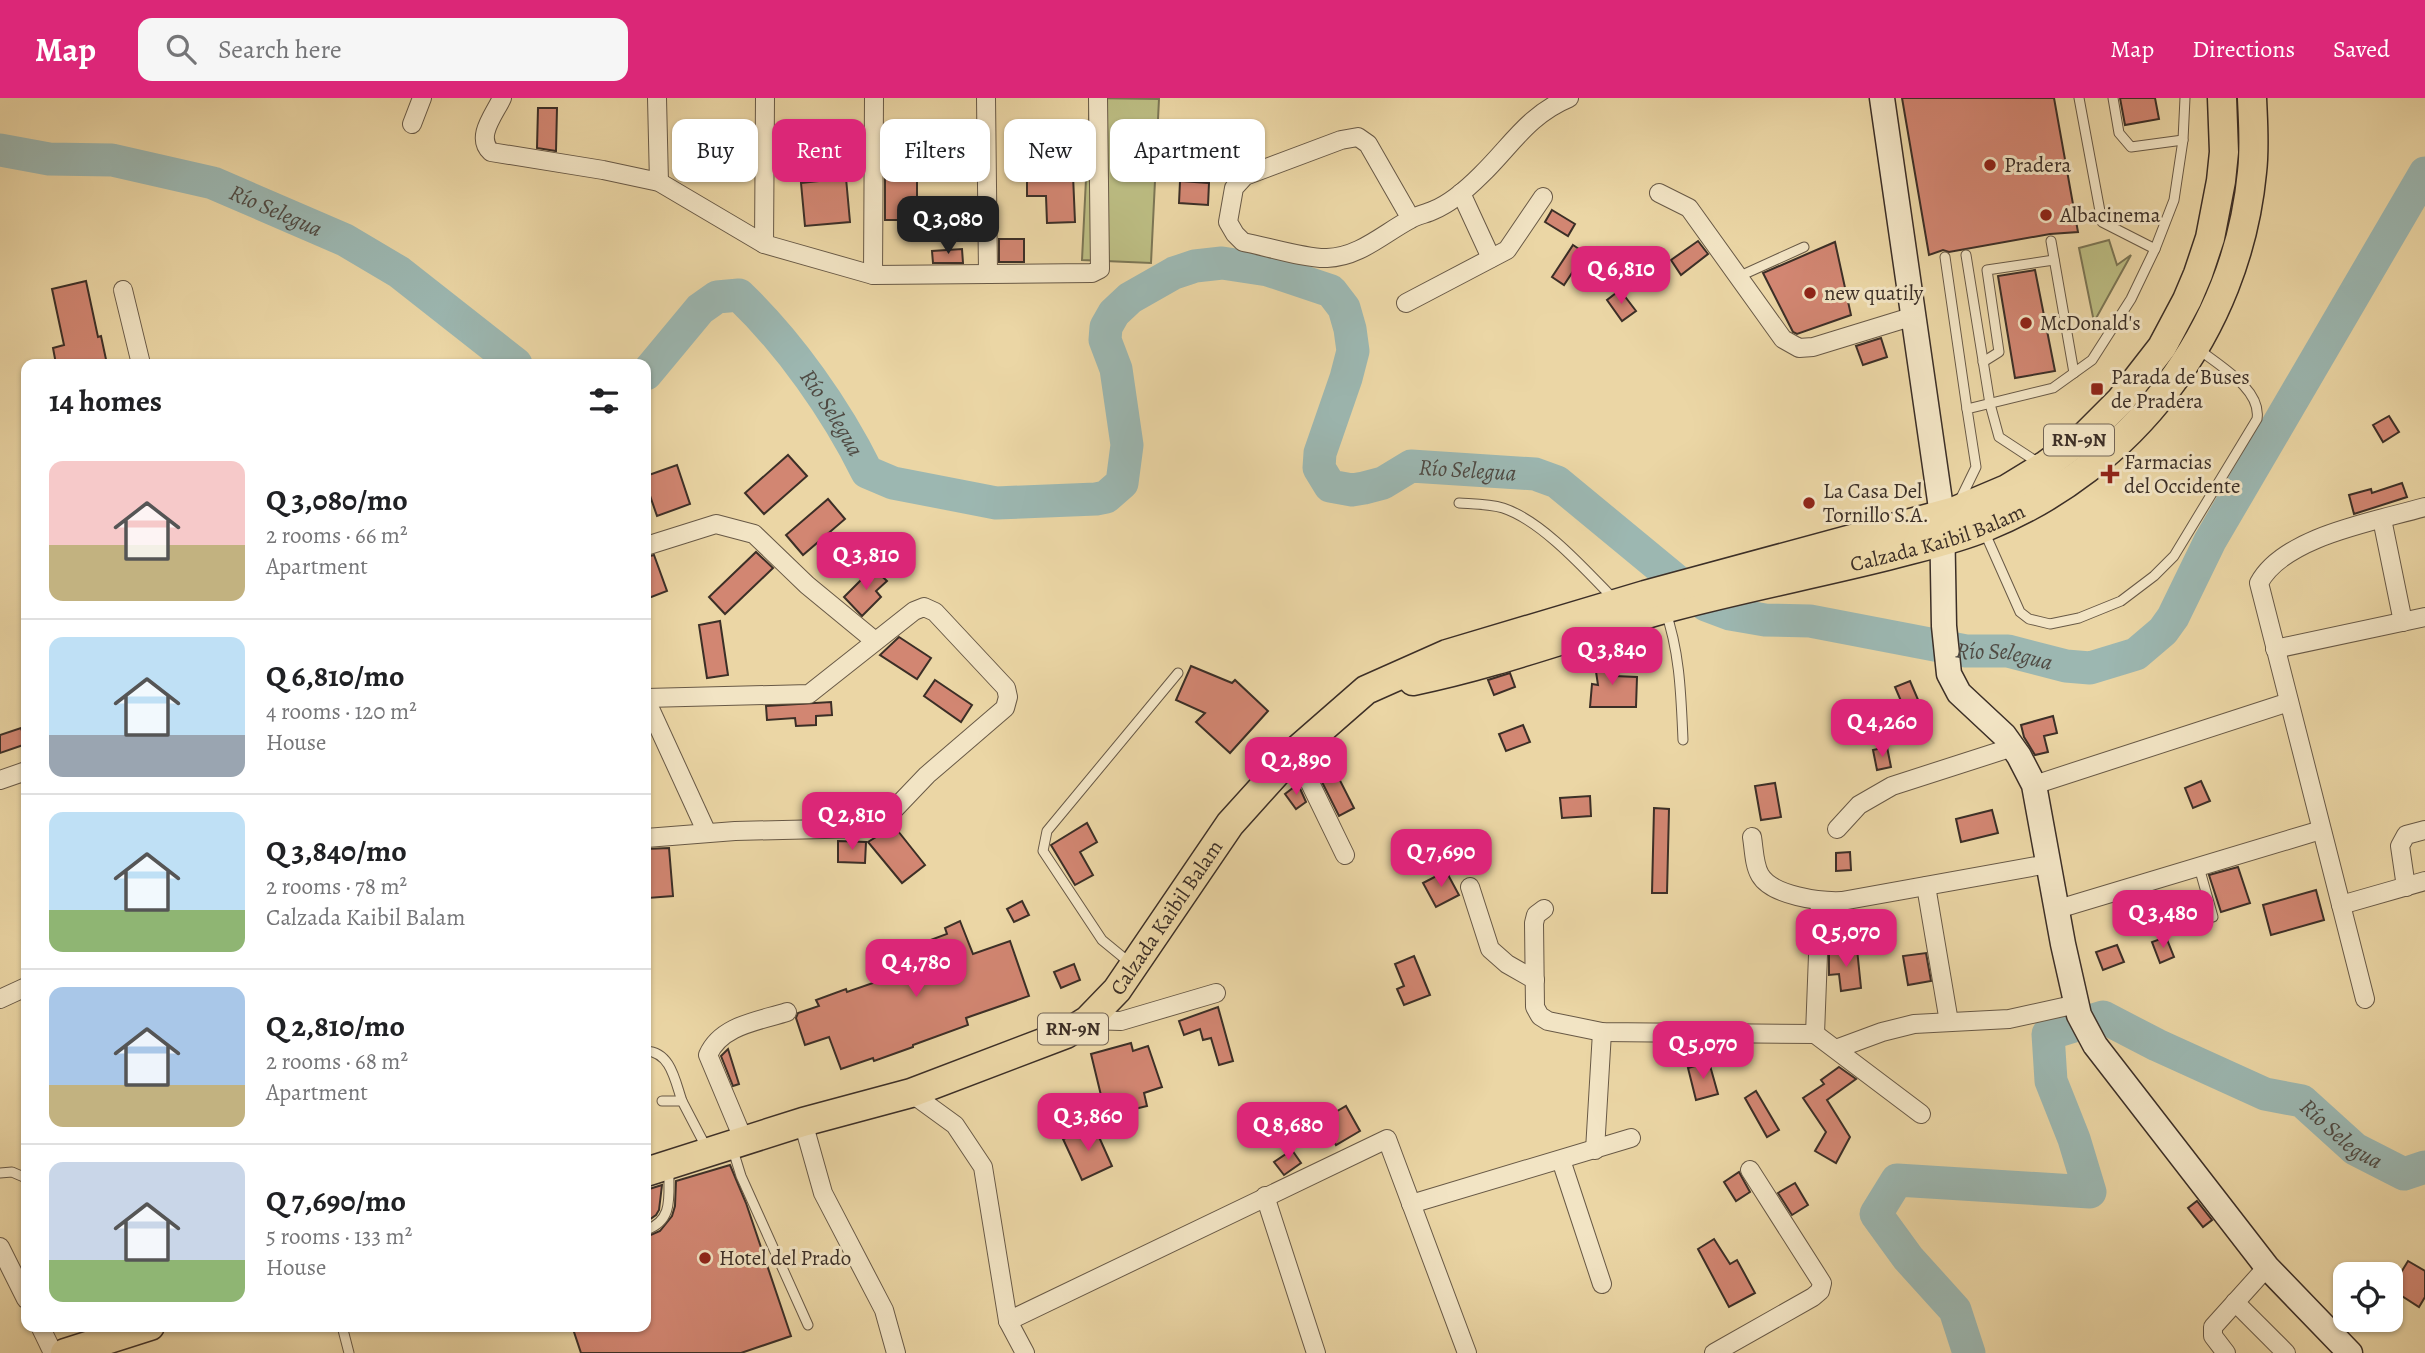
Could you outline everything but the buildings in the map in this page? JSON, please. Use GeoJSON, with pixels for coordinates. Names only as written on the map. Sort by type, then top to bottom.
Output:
{"type":"FeatureCollection","features":[{"type":"Feature","properties":{"kind":"main road","name":"Calzada Kaibil Balam"},"geometry":{"type":"LineString","coordinates":[[1366,690],[1454,673],[1660,604],[1947,523],[2046,465],[2085,436],[2120,401],[2162,347],[2187,300],[2210,238],[2217,206],[2224,152],[2222,98]]}},
{"type":"Feature","properties":{"kind":"main road","name":"Calzada Kaibil Balam"},"geometry":{"type":"LineString","coordinates":[[1947,523],[1983,528],[2052,494],[2105,456],[2149,412],[2183,368],[2215,311],[2241,239],[2253,171],[2252,98]]}},
{"type":"Feature","properties":{"kind":"main road","name":"Calzada Kaibil Balam"},"geometry":{"type":"LineString","coordinates":[[658,1168],[803,1122],[911,1093],[1066,1034],[1087,1020],[1117,990],[1230,824],[1295,752],[1366,690],[1447,654],[1612,605],[1660,604]]}},
{"type":"Feature","properties":{"kind":"main road"},"geometry":{"type":"LineString","coordinates":[[65,1353],[131,1332]]}},
{"type":"Feature","properties":{"kind":"street"},"geometry":{"type":"LineString","coordinates":[[412,124],[422,98]]}},
{"type":"Feature","properties":{"kind":"street"},"geometry":{"type":"LineString","coordinates":[[502,98],[483,137],[484,146],[491,152],[659,182],[764,244],[873,275],[1093,273],[1100,269],[1098,98]]}},
{"type":"Feature","properties":{"kind":"street"},"geometry":{"type":"LineString","coordinates":[[657,98],[659,182]]}},
{"type":"Feature","properties":{"kind":"street"},"geometry":{"type":"LineString","coordinates":[[764,244],[765,98]]}},
{"type":"Feature","properties":{"kind":"street"},"geometry":{"type":"LineString","coordinates":[[873,275],[874,98]]}},
{"type":"Feature","properties":{"kind":"street"},"geometry":{"type":"LineString","coordinates":[[986,98],[988,273]]}},
{"type":"Feature","properties":{"kind":"street"},"geometry":{"type":"LineString","coordinates":[[1411,219],[1368,145],[1358,137],[1341,140],[1245,176],[1234,188],[1228,222],[1234,234],[1243,242],[1325,258],[1357,251],[1461,193],[1482,175],[1529,121],[1554,104],[1569,98]]}},
{"type":"Feature","properties":{"kind":"street"},"geometry":{"type":"LineString","coordinates":[[1885,100],[1914,316],[1947,523],[1944,626],[1949,674],[1959,693],[2013,747],[2034,785],[2063,944],[2078,1009],[2095,1045],[2267,1267],[2350,1353]]}},
{"type":"Feature","properties":{"kind":"street"},"geometry":{"type":"LineString","coordinates":[[1461,193],[1491,258]]}},
{"type":"Feature","properties":{"kind":"street"},"geometry":{"type":"LineString","coordinates":[[1659,193],[1689,208],[1783,339],[1799,348],[1813,347],[1914,316]]}},
{"type":"Feature","properties":{"kind":"street"},"geometry":{"type":"LineString","coordinates":[[1406,303],[1507,250],[1543,197]]}},
{"type":"Feature","properties":{"kind":"street"},"geometry":{"type":"LineString","coordinates":[[123,290],[140,359]]}},
{"type":"Feature","properties":{"kind":"street"},"geometry":{"type":"LineString","coordinates":[[2365,999],[2259,583],[2264,572],[2309,541],[2425,507]]}},
{"type":"Feature","properties":{"kind":"street"},"geometry":{"type":"LineString","coordinates":[[2382,519],[2403,622]]}},
{"type":"Feature","properties":{"kind":"street"},"geometry":{"type":"LineString","coordinates":[[651,544],[716,524],[754,534],[807,584],[875,641]]}},
{"type":"Feature","properties":{"kind":"street"},"geometry":{"type":"LineString","coordinates":[[651,699],[809,694],[914,611],[924,607],[935,612],[1006,688],[1008,697],[1005,708],[927,775],[883,821],[866,828],[651,838]]}},
{"type":"Feature","properties":{"kind":"street"},"geometry":{"type":"LineString","coordinates":[[2275,649],[2425,617]]}},
{"type":"Feature","properties":{"kind":"street"},"geometry":{"type":"LineString","coordinates":[[2034,785],[2289,702]]}},
{"type":"Feature","properties":{"kind":"street"},"geometry":{"type":"LineString","coordinates":[[651,710],[708,833]]}},
{"type":"Feature","properties":{"kind":"street"},"geometry":{"type":"LineString","coordinates":[[1837,829],[1859,805],[1892,786],[2013,747]]}},
{"type":"Feature","properties":{"kind":"street"},"geometry":{"type":"LineString","coordinates":[[1295,752],[1345,855]]}},
{"type":"Feature","properties":{"kind":"street"},"geometry":{"type":"LineString","coordinates":[[0,780],[21,773]]}},
{"type":"Feature","properties":{"kind":"street"},"geometry":{"type":"LineString","coordinates":[[2058,909],[2321,830]]}},
{"type":"Feature","properties":{"kind":"street"},"geometry":{"type":"LineString","coordinates":[[2406,887],[2400,846],[2406,835],[2425,830]]}},
{"type":"Feature","properties":{"kind":"street"},"geometry":{"type":"LineString","coordinates":[[1752,837],[1760,876],[1772,888],[1821,902],[1842,901],[2048,864]]}},
{"type":"Feature","properties":{"kind":"street"},"geometry":{"type":"LineString","coordinates":[[2341,905],[2425,881]]}},
{"type":"Feature","properties":{"kind":"street"},"geometry":{"type":"LineString","coordinates":[[1926,886],[1948,1022]]}},
{"type":"Feature","properties":{"kind":"street"},"geometry":{"type":"LineString","coordinates":[[1470,887],[1490,948],[1507,964],[1535,980]]}},
{"type":"Feature","properties":{"kind":"street"},"geometry":{"type":"LineString","coordinates":[[1815,1034],[1821,902]]}},
{"type":"Feature","properties":{"kind":"street"},"geometry":{"type":"LineString","coordinates":[[1544,909],[1536,915],[1534,923],[1535,1007],[1540,1016],[1548,1021],[1602,1032],[1815,1034],[1921,1114]]}},
{"type":"Feature","properties":{"kind":"street"},"geometry":{"type":"LineString","coordinates":[[0,999],[21,989]]}},
{"type":"Feature","properties":{"kind":"street"},"geometry":{"type":"LineString","coordinates":[[1087,1020],[1121,1021],[1216,993]]}},
{"type":"Feature","properties":{"kind":"street"},"geometry":{"type":"LineString","coordinates":[[1836,1049],[1882,1032],[1914,1024],[2009,1018],[2078,1009]]}},
{"type":"Feature","properties":{"kind":"street"},"geometry":{"type":"LineString","coordinates":[[728,1146],[708,1055],[712,1045],[727,1032],[787,1012]]}},
{"type":"Feature","properties":{"kind":"street"},"geometry":{"type":"LineString","coordinates":[[1595,1150],[1602,1032]]}},
{"type":"Feature","properties":{"kind":"street"},"geometry":{"type":"LineString","coordinates":[[911,1093],[955,1125],[983,1167],[1009,1321],[1025,1353]]}},
{"type":"Feature","properties":{"kind":"street"},"geometry":{"type":"LineString","coordinates":[[803,1122],[823,1193],[884,1310],[895,1353]]}},
{"type":"Feature","properties":{"kind":"street"},"geometry":{"type":"LineString","coordinates":[[1009,1321],[1387,1139],[1467,1353]]}},
{"type":"Feature","properties":{"kind":"street"},"geometry":{"type":"LineString","coordinates":[[1412,1204],[1631,1139]]}},
{"type":"Feature","properties":{"kind":"street"},"geometry":{"type":"LineString","coordinates":[[1561,1160],[1602,1284]]}},
{"type":"Feature","properties":{"kind":"street"},"geometry":{"type":"LineString","coordinates":[[1714,1353],[1813,1297],[1820,1291],[1822,1283],[1750,1170]]}},
{"type":"Feature","properties":{"kind":"street"},"geometry":{"type":"LineString","coordinates":[[1265,1196],[1316,1353]]}},
{"type":"Feature","properties":{"kind":"street"},"geometry":{"type":"LineString","coordinates":[[0,1247],[21,1289]]}},
{"type":"Feature","properties":{"kind":"street"},"geometry":{"type":"LineString","coordinates":[[2226,1353],[2213,1336],[2213,1327],[2267,1267]]}},
{"type":"Feature","properties":{"kind":"street"},"geometry":{"type":"LineString","coordinates":[[2235,1302],[2286,1353]]}},
{"type":"Feature","properties":{"kind":"street"},"geometry":{"type":"LineString","coordinates":[[43,1332],[53,1353]]}},
{"type":"Feature","properties":{"kind":"lane"},"geometry":{"type":"LineString","coordinates":[[2079,98],[2102,222],[2155,249]]}},
{"type":"Feature","properties":{"kind":"lane"},"geometry":{"type":"LineString","coordinates":[[2113,98],[2119,133],[2132,147],[2183,140]]}},
{"type":"Feature","properties":{"kind":"lane"},"geometry":{"type":"LineString","coordinates":[[1967,409],[2053,388],[2092,360],[2131,299],[2174,200],[2183,140],[2185,98]]}},
{"type":"Feature","properties":{"kind":"lane"},"geometry":{"type":"LineString","coordinates":[[2050,241],[2074,373]]}},
{"type":"Feature","properties":{"kind":"lane"},"geometry":{"type":"LineString","coordinates":[[1740,276],[1804,247]]}},
{"type":"Feature","properties":{"kind":"lane"},"geometry":{"type":"LineString","coordinates":[[1966,255],[1990,404],[1999,437],[2034,460],[2069,448]]}},
{"type":"Feature","properties":{"kind":"lane"},"geometry":{"type":"LineString","coordinates":[[1945,257],[1976,467],[1947,523]]}},
{"type":"Feature","properties":{"kind":"lane"},"geometry":{"type":"LineString","coordinates":[[1983,362],[1998,352],[1987,270],[2053,260]]}},
{"type":"Feature","properties":{"kind":"lane"},"geometry":{"type":"LineString","coordinates":[[1983,528],[2020,612],[2029,620],[2050,624],[2079,618],[2121,601],[2154,576],[2174,556],[2257,419],[2259,409],[2246,387],[2196,347]]}},
{"type":"Feature","properties":{"kind":"lane"},"geometry":{"type":"LineString","coordinates":[[1459,503],[1501,507],[1523,517],[1575,559],[1609,594],[1612,605]]}},
{"type":"Feature","properties":{"kind":"lane"},"geometry":{"type":"LineString","coordinates":[[1660,604],[1675,646],[1681,688],[1683,740]]}},
{"type":"Feature","properties":{"kind":"lane"},"geometry":{"type":"LineString","coordinates":[[1134,966],[1102,940],[1044,851],[1044,840],[1047,831],[1178,673]]}},
{"type":"Feature","properties":{"kind":"lane"},"geometry":{"type":"LineString","coordinates":[[2199,867],[2213,916]]}},
{"type":"Feature","properties":{"kind":"lane"},"geometry":{"type":"LineString","coordinates":[[651,1053],[660,1054],[668,1063],[682,1101],[728,1146],[808,1325]]}},
{"type":"Feature","properties":{"kind":"lane"},"geometry":{"type":"LineString","coordinates":[[662,1101],[682,1101]]}},
{"type":"Feature","properties":{"kind":"lane"},"geometry":{"type":"LineString","coordinates":[[651,1228],[656,1226],[667,1212],[658,1168]]}},
{"type":"Feature","properties":{"kind":"lane"},"geometry":{"type":"LineString","coordinates":[[0,1173],[12,1172],[21,1176]]}},
{"type":"Feature","properties":{"kind":"lane"},"geometry":{"type":"LineString","coordinates":[[344,1332],[349,1353]]}},
{"type":"Feature","properties":{"kind":"green space"},"geometry":{"type":"Polygon","coordinates":[[[1090,98],[1159,99],[1158,119],[1110,119],[1110,182],[1155,182],[1151,263],[1082,260],[1086,182],[1096,182],[1096,119],[1089,119],[1090,98]]]}},
{"type":"Feature","properties":{"kind":"green space"},"geometry":{"type":"Polygon","coordinates":[[[2109,240],[2117,265],[2131,255],[2094,322],[2079,248],[2109,240]]]}},
{"type":"Feature","properties":{"kind":"waterway","name":"Río Selegua"},"geometry":{"type":"LineString","coordinates":[[0,150],[49,159],[112,160],[213,183],[345,240],[399,272],[510,359]]}},
{"type":"Feature","properties":{"kind":"waterway","name":"Río Selegua"},"geometry":{"type":"LineString","coordinates":[[651,368],[700,309],[717,297],[739,295],[776,334],[810,378],[855,448],[867,472],[893,483],[996,503],[1096,499],[1106,497],[1122,483],[1127,445],[1116,369],[1105,340],[1106,327],[1114,313],[1130,298],[1174,273],[1195,266],[1222,263],[1268,270],[1331,291],[1344,308],[1353,351],[1320,453],[1319,468],[1330,486],[1352,490],[1364,488],[1383,483],[1411,466],[1535,474],[1557,482],[1706,605],[1730,614],[1765,620],[1810,621],[1966,651],[2008,651],[2066,666],[2090,668],[2136,654],[2163,631],[2173,617],[2210,541],[2425,173]]}},
{"type":"Feature","properties":{"kind":"waterway","name":"Río Selegua"},"geometry":{"type":"LineString","coordinates":[[1969,1353],[1955,1310],[1908,1258],[1876,1214],[1897,1180],[2090,1192],[2074,1139],[2051,1081],[2048,1034],[2103,1017],[2157,1045],[2265,1094],[2302,1101],[2355,1149],[2404,1174],[2425,1167]]}},
{"type":"Feature","properties":{"kind":"place","name":"Pradera"},"geometry":{"type":"Point","coordinates":[1990,165]}},
{"type":"Feature","properties":{"kind":"place","name":"Albacinema"},"geometry":{"type":"Point","coordinates":[2046,215]}},
{"type":"Feature","properties":{"kind":"place","name":"new quatily"},"geometry":{"type":"Point","coordinates":[1810,293]}},
{"type":"Feature","properties":{"kind":"place","name":"McDonald's"},"geometry":{"type":"Point","coordinates":[2026,323]}},
{"type":"Feature","properties":{"kind":"place","name":"Parada de Buses de Pradera"},"geometry":{"type":"Point","coordinates":[2097,389]}},
{"type":"Feature","properties":{"kind":"place","name":"Farmacias del Occidente"},"geometry":{"type":"Point","coordinates":[2110,474]}},
{"type":"Feature","properties":{"kind":"place","name":"La Casa Del Tornillo S.A."},"geometry":{"type":"Point","coordinates":[1809,503]}},
{"type":"Feature","properties":{"kind":"place","name":"Hotel del Prado"},"geometry":{"type":"Point","coordinates":[705,1258]}}]}
